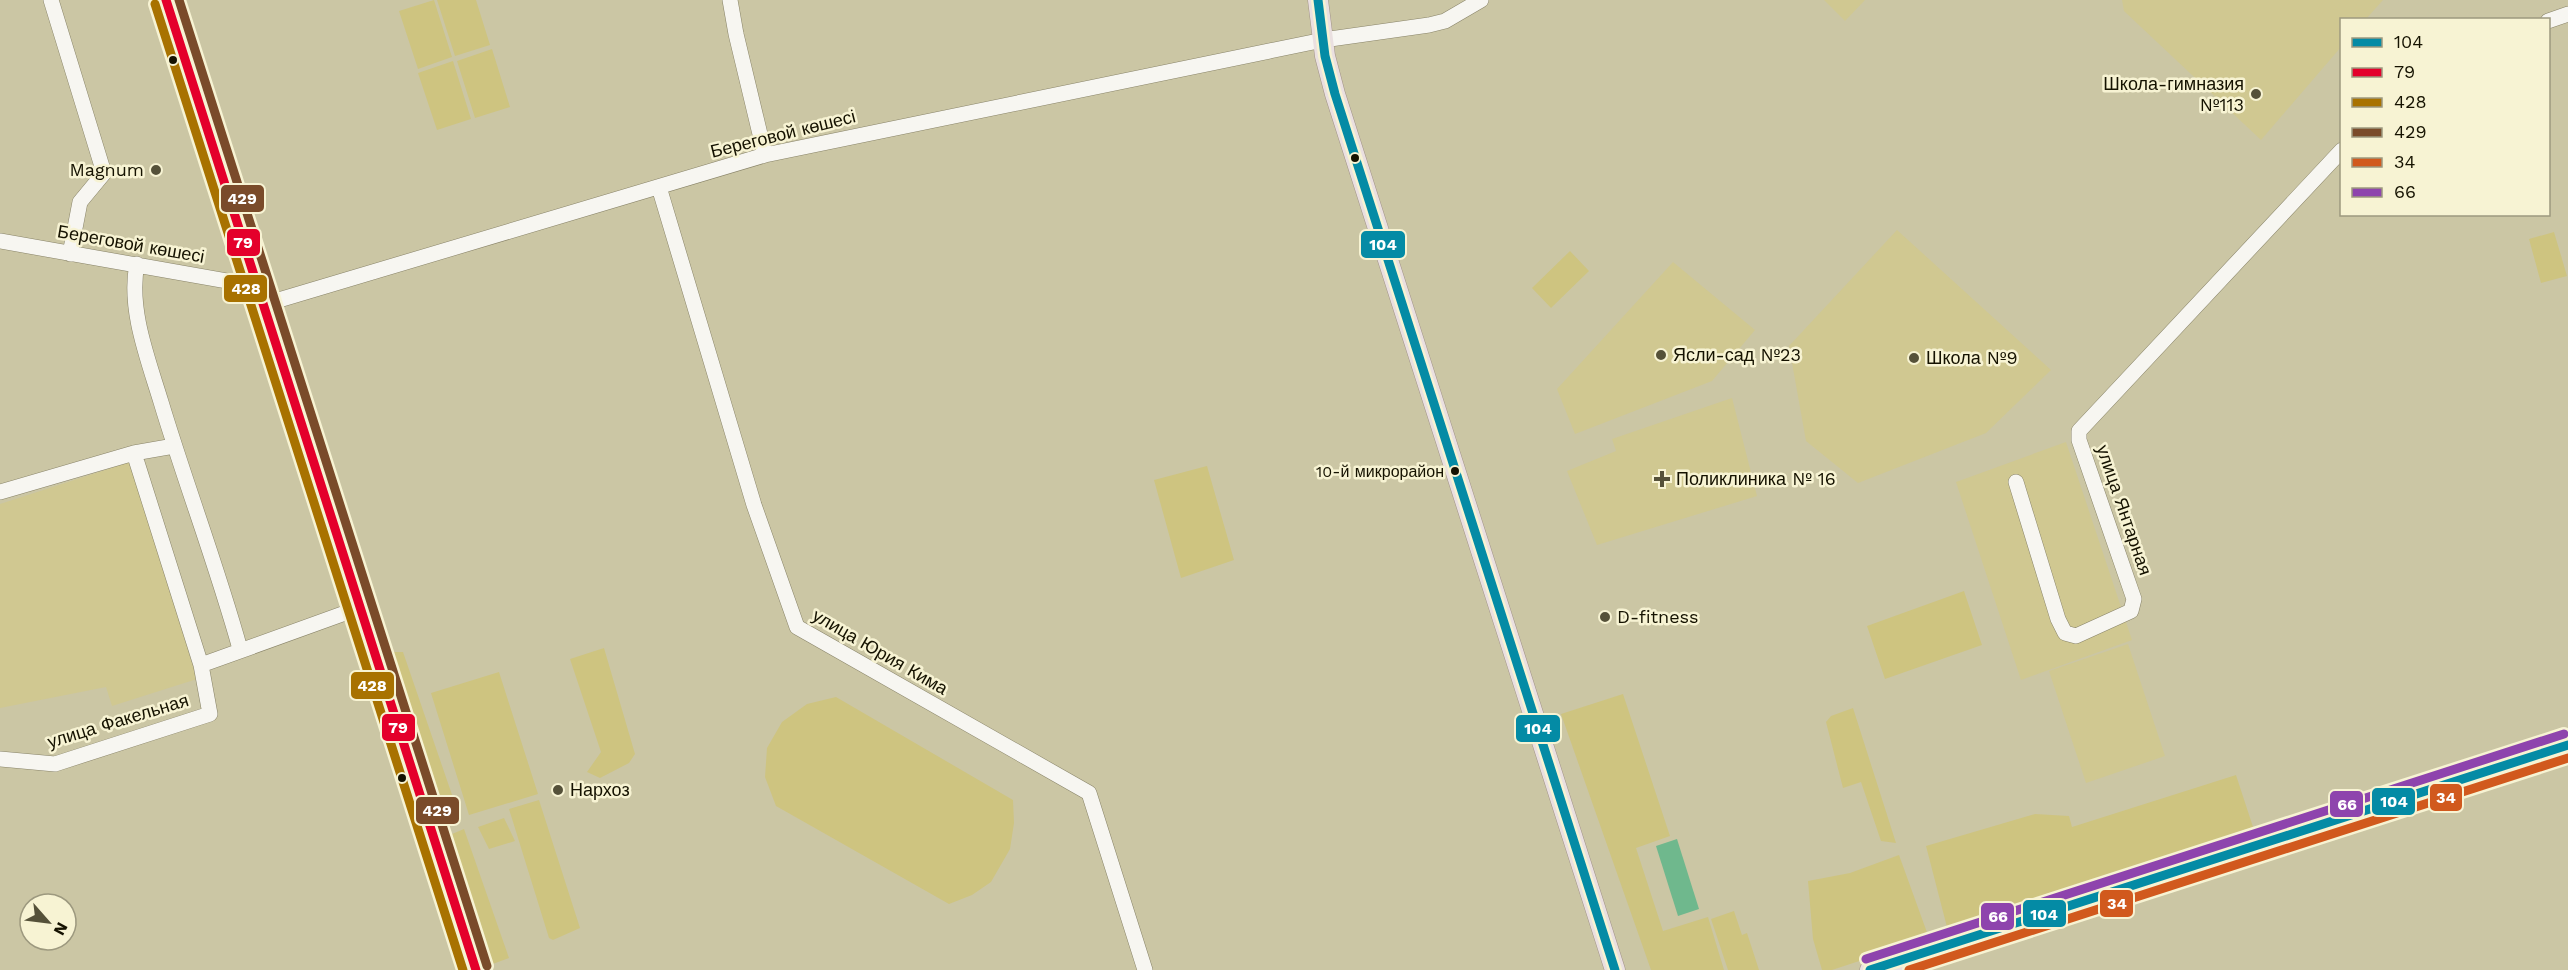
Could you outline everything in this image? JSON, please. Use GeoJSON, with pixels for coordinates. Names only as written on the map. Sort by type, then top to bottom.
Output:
{"type":"FeatureCollection","features":[{"type":"Feature","properties":{"kind":"main road"},"geometry":{"type":"LineString","coordinates":[[166,0],[476,970]]}},
{"type":"Feature","properties":{"kind":"main road"},"geometry":{"type":"LineString","coordinates":[[1318,0],[1323,40],[1335,94],[1615,970]]}},
{"type":"Feature","properties":{"kind":"main road"},"geometry":{"type":"LineString","coordinates":[[1870,970],[2568,745]]}},
{"type":"Feature","properties":{"kind":"street"},"geometry":{"type":"LineString","coordinates":[[51,0],[104,173],[80,202],[70,254]]}},
{"type":"Feature","properties":{"kind":"street"},"geometry":{"type":"LineString","coordinates":[[730,0],[765,155]]}},
{"type":"Feature","properties":{"kind":"street","name":"Береговой көшесі"},"geometry":{"type":"LineString","coordinates":[[0,241],[137,264],[259,296],[659,187],[765,155],[1323,40],[1445,21],[1481,0]]}},
{"type":"Feature","properties":{"kind":"street"},"geometry":{"type":"LineString","coordinates":[[2550,20],[2568,14]]}},
{"type":"Feature","properties":{"kind":"street","name":"улица Янтарная"},"geometry":{"type":"LineString","coordinates":[[2016,482],[2058,619],[2065,633],[2076,636],[2131,611],[2134,599],[2079,440],[2079,431],[2340,152]]}},
{"type":"Feature","properties":{"kind":"street","name":"улица Юрия Кима"},"geometry":{"type":"LineString","coordinates":[[659,187],[754,505],[797,627],[1089,793],[1145,970]]}},
{"type":"Feature","properties":{"kind":"street"},"geometry":{"type":"LineString","coordinates":[[137,264],[134,280],[141,336],[240,649]]}},
{"type":"Feature","properties":{"kind":"street"},"geometry":{"type":"LineString","coordinates":[[0,492],[134,453],[174,446]]}},
{"type":"Feature","properties":{"kind":"street"},"geometry":{"type":"LineString","coordinates":[[134,453],[201,665],[240,649],[359,608]]}},
{"type":"Feature","properties":{"kind":"street","name":"улица Факельная"},"geometry":{"type":"LineString","coordinates":[[0,759],[55,764],[210,714],[201,665]]}},
{"type":"Feature","properties":{"kind":"shaded area"},"geometry":{"type":"Polygon","coordinates":[[[434,0],[452,57],[418,69],[399,11],[434,0]]]}},
{"type":"Feature","properties":{"kind":"shaded area"},"geometry":{"type":"Polygon","coordinates":[[[437,0],[476,0],[490,45],[455,56],[437,0]]]}},
{"type":"Feature","properties":{"kind":"shaded area"},"geometry":{"type":"Polygon","coordinates":[[[1824,0],[1865,0],[1845,21],[1824,0]]]}},
{"type":"Feature","properties":{"kind":"shaded area","name":"Школа-гимназия №113"},"geometry":{"type":"Polygon","coordinates":[[[2122,0],[2383,0],[2367,18],[2340,18],[2340,48],[2261,140],[2124,11],[2122,0]]]}},
{"type":"Feature","properties":{"kind":"shaded area"},"geometry":{"type":"Polygon","coordinates":[[[492,49],[510,107],[475,118],[457,61],[492,49]]]}},
{"type":"Feature","properties":{"kind":"shaded area"},"geometry":{"type":"Polygon","coordinates":[[[453,61],[471,119],[437,130],[418,73],[453,61]]]}},
{"type":"Feature","properties":{"kind":"shaded area","name":"Школа №9"},"geometry":{"type":"Polygon","coordinates":[[[1897,230],[2051,370],[1986,433],[1858,483],[1806,441],[1789,346],[1897,230]]]}},
{"type":"Feature","properties":{"kind":"shaded area"},"geometry":{"type":"Polygon","coordinates":[[[2554,232],[2567,276],[2541,283],[2529,239],[2554,232]]]}},
{"type":"Feature","properties":{"kind":"shaded area"},"geometry":{"type":"Polygon","coordinates":[[[1570,251],[1589,271],[1551,308],[1532,288],[1570,251]]]}},
{"type":"Feature","properties":{"kind":"shaded area","name":"Ясли-сад №23"},"geometry":{"type":"Polygon","coordinates":[[[1673,262],[1755,330],[1712,381],[1575,434],[1557,389],[1673,262]]]}},
{"type":"Feature","properties":{"kind":"shaded area","name":"Поликлиника № 16"},"geometry":{"type":"Polygon","coordinates":[[[1732,398],[1757,496],[1597,545],[1567,471],[1616,451],[1612,439],[1732,398]]]}},
{"type":"Feature","properties":{"kind":"shaded area"},"geometry":{"type":"Polygon","coordinates":[[[2066,442],[2132,640],[2021,680],[1956,482],[2066,442]]]}},
{"type":"Feature","properties":{"kind":"shaded area"},"geometry":{"type":"Polygon","coordinates":[[[130,462],[197,679],[112,706],[106,687],[0,708],[0,504],[130,462]]]}},
{"type":"Feature","properties":{"kind":"shaded area"},"geometry":{"type":"Polygon","coordinates":[[[1207,466],[1234,560],[1181,578],[1154,480],[1207,466]]]}},
{"type":"Feature","properties":{"kind":"shaded area"},"geometry":{"type":"Polygon","coordinates":[[[1964,591],[1982,645],[1885,679],[1867,626],[1964,591]]]}},
{"type":"Feature","properties":{"kind":"shaded area"},"geometry":{"type":"Polygon","coordinates":[[[2128,644],[2165,756],[2086,783],[2049,671],[2128,644]]]}},
{"type":"Feature","properties":{"kind":"shaded area"},"geometry":{"type":"Polygon","coordinates":[[[604,648],[635,754],[629,763],[600,778],[587,772],[601,752],[570,659],[604,648]]]}},
{"type":"Feature","properties":{"kind":"shaded area"},"geometry":{"type":"Polygon","coordinates":[[[394,652],[403,652],[461,821],[444,827],[389,658],[394,652]]]}},
{"type":"Feature","properties":{"kind":"shaded area"},"geometry":{"type":"Polygon","coordinates":[[[499,672],[538,794],[469,815],[431,693],[499,672]]]}},
{"type":"Feature","properties":{"kind":"shaded area"},"geometry":{"type":"Polygon","coordinates":[[[1623,694],[1670,836],[1636,848],[1663,931],[1708,917],[1724,970],[1651,970],[1561,714],[1623,694]]]}},
{"type":"Feature","properties":{"kind":"shaded area"},"geometry":{"type":"Polygon","coordinates":[[[836,697],[1013,800],[1014,823],[1010,849],[991,882],[972,895],[949,904],[776,806],[765,777],[767,748],[782,722],[807,704],[836,697]]]}},
{"type":"Feature","properties":{"kind":"shaded area"},"geometry":{"type":"Polygon","coordinates":[[[1853,708],[1896,843],[1881,841],[1861,782],[1843,788],[1826,722],[1831,716],[1853,708]]]}},
{"type":"Feature","properties":{"kind":"shaded area"},"geometry":{"type":"Polygon","coordinates":[[[2236,775],[2253,827],[1948,931],[1926,846],[2035,814],[2069,816],[2072,827],[2236,775]]]}},
{"type":"Feature","properties":{"kind":"shaded area"},"geometry":{"type":"Polygon","coordinates":[[[539,800],[580,928],[553,940],[549,938],[509,809],[539,800]]]}},
{"type":"Feature","properties":{"kind":"shaded area"},"geometry":{"type":"Polygon","coordinates":[[[504,818],[515,841],[489,849],[478,827],[504,818]]]}},
{"type":"Feature","properties":{"kind":"shaded area"},"geometry":{"type":"Polygon","coordinates":[[[464,829],[509,958],[490,965],[452,834],[464,829]]]}},
{"type":"Feature","properties":{"kind":"shaded area"},"geometry":{"type":"Polygon","coordinates":[[[1677,839],[1699,909],[1678,916],[1656,846],[1677,839]]]}},
{"type":"Feature","properties":{"kind":"shaded area"},"geometry":{"type":"Polygon","coordinates":[[[1899,855],[1929,938],[1832,970],[1822,970],[1813,939],[1808,881],[1850,873],[1899,855]]]}},
{"type":"Feature","properties":{"kind":"shaded area"},"geometry":{"type":"Polygon","coordinates":[[[1734,911],[1742,935],[1747,933],[1759,970],[1728,970],[1711,919],[1734,911]]]}},
{"type":"Feature","properties":{"kind":"transit line","name":"79"},"geometry":{"type":"LineString","coordinates":[[166,0],[476,970]]}},
{"type":"Feature","properties":{"kind":"transit line","name":"429"},"geometry":{"type":"LineString","coordinates":[[179,0],[487,966]]}},
{"type":"Feature","properties":{"kind":"transit line","name":"104"},"geometry":{"type":"LineString","coordinates":[[1318,0],[1325,56],[1335,94],[1615,970]]}},
{"type":"Feature","properties":{"kind":"transit line","name":"428"},"geometry":{"type":"LineString","coordinates":[[155,4],[463,970]]}},
{"type":"Feature","properties":{"kind":"transit line","name":"66"},"geometry":{"type":"LineString","coordinates":[[1866,959],[2564,734]]}},
{"type":"Feature","properties":{"kind":"transit line","name":"104"},"geometry":{"type":"LineString","coordinates":[[1870,970],[2568,745]]}},
{"type":"Feature","properties":{"kind":"transit line","name":"34"},"geometry":{"type":"LineString","coordinates":[[1909,970],[2568,758]]}},
{"type":"Feature","properties":{"kind":"place","name":"Школа-гимназия №113"},"geometry":{"type":"Point","coordinates":[2256,94]}},
{"type":"Feature","properties":{"kind":"place","name":"Magnum"},"geometry":{"type":"Point","coordinates":[156,170]}},
{"type":"Feature","properties":{"kind":"place","name":"Ясли-сад №23"},"geometry":{"type":"Point","coordinates":[1661,355]}},
{"type":"Feature","properties":{"kind":"place","name":"Школа №9"},"geometry":{"type":"Point","coordinates":[1914,358]}},
{"type":"Feature","properties":{"kind":"place","name":"10-й микрорайон"},"geometry":{"type":"Point","coordinates":[1455,471]}},
{"type":"Feature","properties":{"kind":"place","name":"Поликлиника № 16"},"geometry":{"type":"Point","coordinates":[1662,479]}},
{"type":"Feature","properties":{"kind":"place","name":"D-fitness"},"geometry":{"type":"Point","coordinates":[1605,617]}},
{"type":"Feature","properties":{"kind":"place","name":"Нархоз"},"geometry":{"type":"Point","coordinates":[558,790]}}]}
